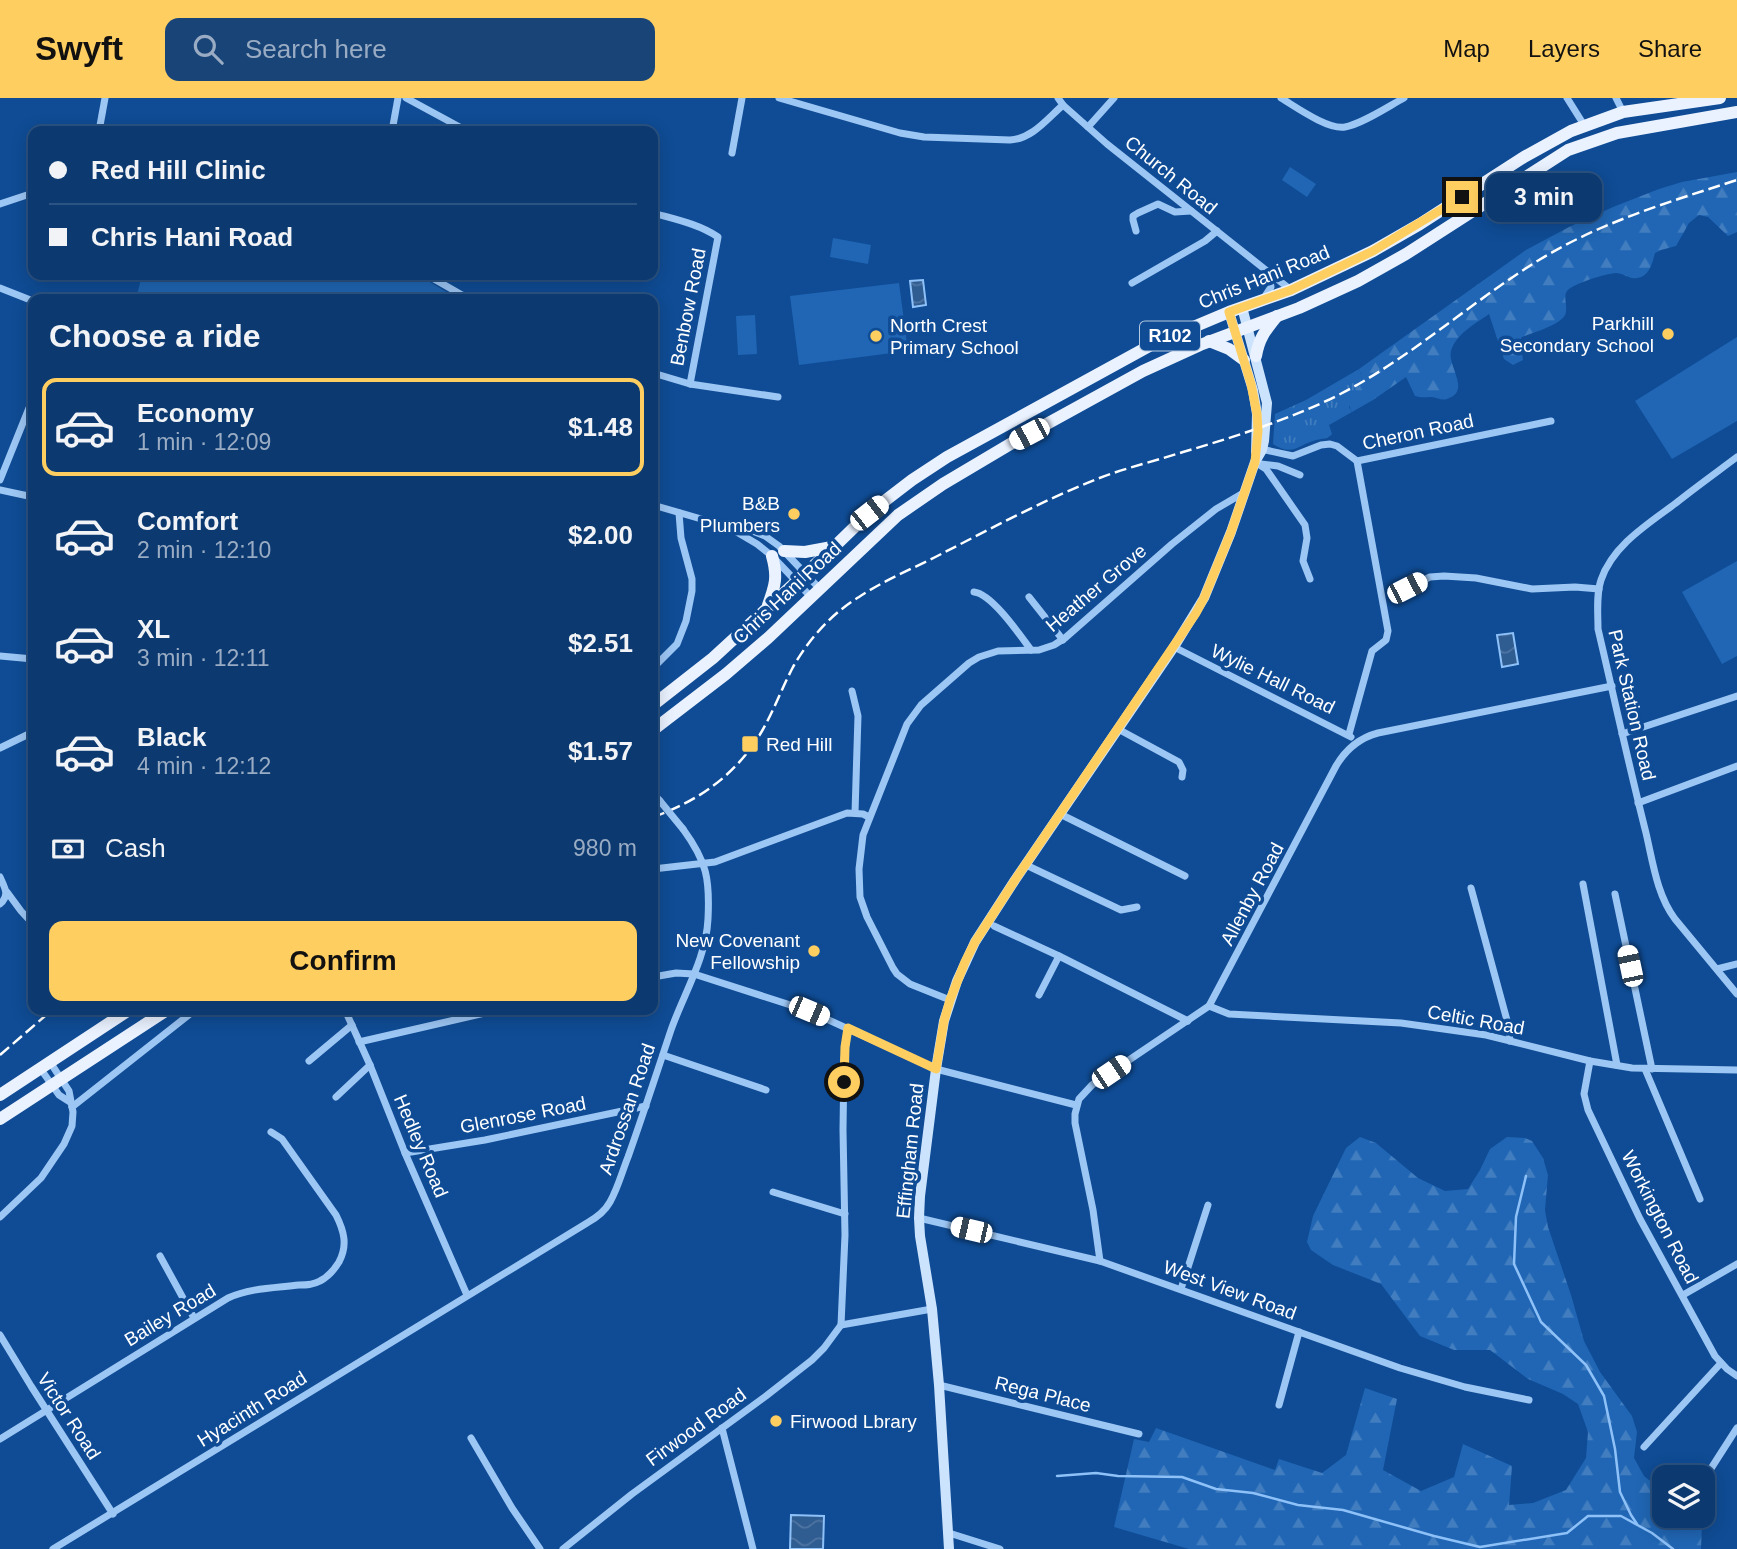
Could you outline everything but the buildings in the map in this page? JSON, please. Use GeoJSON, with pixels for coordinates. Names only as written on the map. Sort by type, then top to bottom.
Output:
{"type":"FeatureCollection","features":[{"type":"Feature","properties":{"kind":"main road","name":"Chris Hani Road"},"geometry":{"type":"LineString","coordinates":[[658,701],[713,658],[878,505],[947,457],[1153,344],[1291,290],[1373,251],[1524,157],[1584,125],[1623,112],[1720,98]]}},
{"type":"Feature","properties":{"kind":"main road","name":"Chris Hani Road"},"geometry":{"type":"LineString","coordinates":[[658,726],[768,638],[898,515],[943,484],[1012,443],[1143,371],[1209,341],[1299,308],[1358,281],[1406,254],[1568,150],[1616,133],[1737,113]]}},
{"type":"Feature","properties":{"kind":"main road"},"geometry":{"type":"LineString","coordinates":[[1209,341],[1250,358],[1262,335],[1277,316]]}},
{"type":"Feature","properties":{"kind":"main road"},"geometry":{"type":"LineString","coordinates":[[766,609],[775,584],[778,554],[834,547]]}},
{"type":"Feature","properties":{"kind":"main road"},"geometry":{"type":"LineString","coordinates":[[0,1095],[121,1015]]}},
{"type":"Feature","properties":{"kind":"main road"},"geometry":{"type":"LineString","coordinates":[[0,1119],[159,1015]]}},
{"type":"Feature","properties":{"kind":"street"},"geometry":{"type":"LineString","coordinates":[[100,126],[105,98]]}},
{"type":"Feature","properties":{"kind":"street"},"geometry":{"type":"LineString","coordinates":[[393,126],[398,98]]}},
{"type":"Feature","properties":{"kind":"street"},"geometry":{"type":"LineString","coordinates":[[406,98],[458,126]]}},
{"type":"Feature","properties":{"kind":"street"},"geometry":{"type":"LineString","coordinates":[[732,153],[742,98]]}},
{"type":"Feature","properties":{"kind":"street"},"geometry":{"type":"LineString","coordinates":[[779,98],[794,100],[900,134],[1010,140],[1030,134],[1060,102]]}},
{"type":"Feature","properties":{"kind":"street"},"geometry":{"type":"LineString","coordinates":[[1088,127],[1114,98]]}},
{"type":"Feature","properties":{"kind":"street"},"geometry":{"type":"LineString","coordinates":[[1281,98],[1327,124],[1344,128],[1404,98]]}},
{"type":"Feature","properties":{"kind":"street"},"geometry":{"type":"LineString","coordinates":[[1567,98],[1584,125]]}},
{"type":"Feature","properties":{"kind":"street"},"geometry":{"type":"LineString","coordinates":[[1616,98],[1623,112]]}},
{"type":"Feature","properties":{"kind":"street","name":"Church Road"},"geometry":{"type":"LineString","coordinates":[[1060,102],[1291,290]]}},
{"type":"Feature","properties":{"kind":"street"},"geometry":{"type":"LineString","coordinates":[[0,204],[28,194]]}},
{"type":"Feature","properties":{"kind":"street"},"geometry":{"type":"LineString","coordinates":[[1136,231],[1133,216],[1156,205],[1161,204],[1178,212],[1192,211]]}},
{"type":"Feature","properties":{"kind":"street","name":"Benbow Road"},"geometry":{"type":"LineString","coordinates":[[658,215],[709,231],[718,237],[690,384]]}},
{"type":"Feature","properties":{"kind":"street"},"geometry":{"type":"LineString","coordinates":[[1132,283],[1217,232]]}},
{"type":"Feature","properties":{"kind":"street"},"geometry":{"type":"LineString","coordinates":[[1261,302],[1271,287],[1268,273]]}},
{"type":"Feature","properties":{"kind":"street"},"geometry":{"type":"LineString","coordinates":[[436,280],[460,294]]}},
{"type":"Feature","properties":{"kind":"street"},"geometry":{"type":"LineString","coordinates":[[0,288],[28,299]]}},
{"type":"Feature","properties":{"kind":"street","name":"Effingham Road"},"geometry":{"type":"LineString","coordinates":[[949,1549],[939,1385],[919,1218],[944,1021],[975,942],[1174,648],[1204,598],[1258,463],[1259,449],[1266,432],[1267,402],[1235,310]]}},
{"type":"Feature","properties":{"kind":"street"},"geometry":{"type":"LineString","coordinates":[[658,374],[690,384],[778,397]]}},
{"type":"Feature","properties":{"kind":"street"},"geometry":{"type":"LineString","coordinates":[[0,480],[28,410]]}},
{"type":"Feature","properties":{"kind":"street","name":"Cheron Road"},"geometry":{"type":"LineString","coordinates":[[1259,449],[1293,456],[1330,444],[1357,461],[1551,421]]}},
{"type":"Feature","properties":{"kind":"street","name":"Park Station Road"},"geometry":{"type":"LineString","coordinates":[[1737,457],[1634,535],[1616,552],[1606,566],[1599,589],[1598,629],[1638,803],[1665,903],[1737,994]]}},
{"type":"Feature","properties":{"kind":"street"},"geometry":{"type":"LineString","coordinates":[[1349,734],[1372,651],[1386,640],[1388,631],[1357,461]]}},
{"type":"Feature","properties":{"kind":"street"},"geometry":{"type":"LineString","coordinates":[[1258,463],[1268,463],[1300,475]]}},
{"type":"Feature","properties":{"kind":"street"},"geometry":{"type":"LineString","coordinates":[[1258,463],[1272,477],[1305,525],[1307,538],[1303,561],[1310,579]]}},
{"type":"Feature","properties":{"kind":"street"},"geometry":{"type":"LineString","coordinates":[[0,490],[28,496]]}},
{"type":"Feature","properties":{"kind":"street","name":"Heather Grove"},"geometry":{"type":"LineString","coordinates":[[950,1000],[910,984],[897,974],[867,917],[859,889],[861,846],[869,817],[907,724],[920,705],[979,657],[998,651],[1039,650],[1063,640],[1172,544],[1216,509],[1246,492]]}},
{"type":"Feature","properties":{"kind":"street"},"geometry":{"type":"LineString","coordinates":[[658,507],[765,536],[778,554],[816,593]]}},
{"type":"Feature","properties":{"kind":"street"},"geometry":{"type":"LineString","coordinates":[[658,664],[677,644],[686,621],[692,591],[679,513]]}},
{"type":"Feature","properties":{"kind":"street"},"geometry":{"type":"LineString","coordinates":[[732,528],[778,554],[816,593]]}},
{"type":"Feature","properties":{"kind":"street"},"geometry":{"type":"LineString","coordinates":[[1407,588],[1430,577],[1444,576],[1476,578],[1532,589],[1599,589]]}},
{"type":"Feature","properties":{"kind":"street"},"geometry":{"type":"LineString","coordinates":[[974,592],[982,593],[990,600],[1031,650]]}},
{"type":"Feature","properties":{"kind":"street"},"geometry":{"type":"LineString","coordinates":[[1029,597],[1063,640]]}},
{"type":"Feature","properties":{"kind":"street","name":"Wylie Hall Road"},"geometry":{"type":"LineString","coordinates":[[1174,648],[1349,734],[1357,742]]}},
{"type":"Feature","properties":{"kind":"street"},"geometry":{"type":"LineString","coordinates":[[0,656],[28,659]]}},
{"type":"Feature","properties":{"kind":"street"},"geometry":{"type":"LineString","coordinates":[[1357,742],[1378,733],[1612,686]]}},
{"type":"Feature","properties":{"kind":"street"},"geometry":{"type":"LineString","coordinates":[[852,691],[858,716],[855,813]]}},
{"type":"Feature","properties":{"kind":"street"},"geometry":{"type":"LineString","coordinates":[[1622,734],[1737,696]]}},
{"type":"Feature","properties":{"kind":"street"},"geometry":{"type":"LineString","coordinates":[[1118,729],[1179,762],[1183,768],[1182,777]]}},
{"type":"Feature","properties":{"kind":"street"},"geometry":{"type":"LineString","coordinates":[[0,748],[28,734]]}},
{"type":"Feature","properties":{"kind":"street","name":"Allenby Road"},"geometry":{"type":"LineString","coordinates":[[1076,1105],[1084,1091],[1092,1085],[1209,1006],[1340,759],[1357,742]]}},
{"type":"Feature","properties":{"kind":"street"},"geometry":{"type":"LineString","coordinates":[[1638,803],[1737,766]]}},
{"type":"Feature","properties":{"kind":"street","name":"Ardrossan Road"},"geometry":{"type":"LineString","coordinates":[[467,1296],[587,1223],[603,1211],[614,1194],[676,1016],[703,950],[708,920],[708,882],[704,863],[699,851],[658,799]]}},
{"type":"Feature","properties":{"kind":"street"},"geometry":{"type":"LineString","coordinates":[[658,868],[715,862],[839,815],[855,813],[869,817]]}},
{"type":"Feature","properties":{"kind":"street"},"geometry":{"type":"LineString","coordinates":[[1060,814],[1185,876]]}},
{"type":"Feature","properties":{"kind":"street"},"geometry":{"type":"LineString","coordinates":[[1026,865],[1121,910],[1137,907]]}},
{"type":"Feature","properties":{"kind":"street"},"geometry":{"type":"LineString","coordinates":[[0,877],[7,892],[28,918]]}},
{"type":"Feature","properties":{"kind":"street"},"geometry":{"type":"LineString","coordinates":[[1583,884],[1617,1066]]}},
{"type":"Feature","properties":{"kind":"street"},"geometry":{"type":"LineString","coordinates":[[1471,888],[1508,1024],[1510,1041]]}},
{"type":"Feature","properties":{"kind":"street"},"geometry":{"type":"LineString","coordinates":[[0,904],[5,900],[7,892]]}},
{"type":"Feature","properties":{"kind":"street"},"geometry":{"type":"LineString","coordinates":[[1615,894],[1649,1069],[1700,1199]]}},
{"type":"Feature","properties":{"kind":"street"},"geometry":{"type":"LineString","coordinates":[[994,926],[1188,1021]]}},
{"type":"Feature","properties":{"kind":"street"},"geometry":{"type":"LineString","coordinates":[[1040,995],[1059,956]]}},
{"type":"Feature","properties":{"kind":"street"},"geometry":{"type":"LineString","coordinates":[[1717,970],[1737,964]]}},
{"type":"Feature","properties":{"kind":"street"},"geometry":{"type":"LineString","coordinates":[[658,976],[694,974],[801,1008],[936,1069],[1076,1105],[1075,1123],[1093,1210],[1100,1261]]}},
{"type":"Feature","properties":{"kind":"street","name":"Celtic Road"},"geometry":{"type":"LineString","coordinates":[[1209,1006],[1229,1014],[1401,1023],[1486,1035],[1617,1066],[1737,1070]]}},
{"type":"Feature","properties":{"kind":"street"},"geometry":{"type":"LineString","coordinates":[[71,1105],[188,1015]]}},
{"type":"Feature","properties":{"kind":"street","name":"Hedley Road"},"geometry":{"type":"LineString","coordinates":[[347,1015],[467,1296]]}},
{"type":"Feature","properties":{"kind":"street"},"geometry":{"type":"LineString","coordinates":[[359,1042],[476,1015]]}},
{"type":"Feature","properties":{"kind":"street"},"geometry":{"type":"LineString","coordinates":[[309,1060],[352,1026]]}},
{"type":"Feature","properties":{"kind":"street"},"geometry":{"type":"LineString","coordinates":[[848,1028],[844,1059],[845,1214],[841,1325],[932,1309]]}},
{"type":"Feature","properties":{"kind":"street"},"geometry":{"type":"LineString","coordinates":[[663,1055],[766,1090]]}},
{"type":"Feature","properties":{"kind":"street","name":"Workington Road"},"geometry":{"type":"LineString","coordinates":[[1590,1061],[1584,1094],[1588,1110],[1640,1219],[1721,1363],[1737,1376]]}},
{"type":"Feature","properties":{"kind":"street"},"geometry":{"type":"LineString","coordinates":[[0,1217],[40,1179],[57,1156],[72,1126],[74,1117],[69,1091],[57,1082],[45,1065]]}},
{"type":"Feature","properties":{"kind":"street"},"geometry":{"type":"LineString","coordinates":[[336,1097],[370,1065]]}},
{"type":"Feature","properties":{"kind":"street","name":"Glenrose Road"},"geometry":{"type":"LineString","coordinates":[[405,1153],[485,1140],[646,1106]]}},
{"type":"Feature","properties":{"kind":"street","name":"Bailey Road"},"geometry":{"type":"LineString","coordinates":[[0,1439],[229,1298],[245,1291],[318,1283],[331,1273],[342,1256],[345,1237],[342,1227],[282,1139],[271,1132]]}},
{"type":"Feature","properties":{"kind":"street"},"geometry":{"type":"LineString","coordinates":[[773,1192],[845,1214]]}},
{"type":"Feature","properties":{"kind":"street"},"geometry":{"type":"LineString","coordinates":[[1181,1289],[1208,1205]]}},
{"type":"Feature","properties":{"kind":"street","name":"West View Road"},"geometry":{"type":"LineString","coordinates":[[919,1218],[1100,1261],[1435,1378],[1529,1400]]}},
{"type":"Feature","properties":{"kind":"street"},"geometry":{"type":"LineString","coordinates":[[160,1256],[194,1318]]}},
{"type":"Feature","properties":{"kind":"street"},"geometry":{"type":"LineString","coordinates":[[1683,1295],[1737,1264]]}},
{"type":"Feature","properties":{"kind":"street","name":"Hyacinth Road"},"geometry":{"type":"LineString","coordinates":[[53,1549],[467,1296]]}},
{"type":"Feature","properties":{"kind":"street","name":"Firwood Road"},"geometry":{"type":"LineString","coordinates":[[563,1549],[811,1360],[841,1325]]}},
{"type":"Feature","properties":{"kind":"street"},"geometry":{"type":"LineString","coordinates":[[1279,1405],[1299,1332]]}},
{"type":"Feature","properties":{"kind":"street","name":"Victor Road"},"geometry":{"type":"LineString","coordinates":[[0,1335],[113,1514]]}},
{"type":"Feature","properties":{"kind":"street"},"geometry":{"type":"LineString","coordinates":[[1644,1447],[1721,1363]]}},
{"type":"Feature","properties":{"kind":"street","name":"Rega Place"},"geometry":{"type":"LineString","coordinates":[[939,1385],[1139,1434]]}},
{"type":"Feature","properties":{"kind":"street"},"geometry":{"type":"LineString","coordinates":[[722,1428],[753,1549]]}},
{"type":"Feature","properties":{"kind":"street"},"geometry":{"type":"LineString","coordinates":[[1713,1465],[1737,1428]]}},
{"type":"Feature","properties":{"kind":"street"},"geometry":{"type":"LineString","coordinates":[[471,1438],[512,1508],[540,1549]]}},
{"type":"Feature","properties":{"kind":"street"},"geometry":{"type":"LineString","coordinates":[[949,1533],[1000,1549]]}},
{"type":"Feature","properties":{"kind":"green space"},"geometry":{"type":"Polygon","coordinates":[[[1290,167],[1316,184],[1307,197],[1282,180],[1290,167]]]}},
{"type":"Feature","properties":{"kind":"green space"},"geometry":{"type":"Polygon","coordinates":[[[1737,172],[1737,232],[1728,236],[1708,217],[1699,215],[1689,223],[1676,246],[1655,253],[1651,267],[1642,277],[1611,274],[1585,281],[1569,289],[1566,294],[1566,312],[1562,319],[1520,340],[1523,360],[1513,365],[1504,359],[1489,314],[1467,330],[1453,345],[1451,357],[1458,384],[1454,395],[1443,400],[1415,396],[1406,377],[1352,412],[1350,401],[1361,382],[1359,369],[1526,250],[1569,227],[1659,189],[1737,172]]]}},
{"type":"Feature","properties":{"kind":"green space"},"geometry":{"type":"Polygon","coordinates":[[[833,238],[871,245],[868,264],[830,257],[833,238]]]}},
{"type":"Feature","properties":{"kind":"green space"},"geometry":{"type":"Polygon","coordinates":[[[141,280],[426,280],[450,294],[137,294],[141,280]]]}},
{"type":"Feature","properties":{"kind":"green space"},"geometry":{"type":"Polygon","coordinates":[[[899,283],[908,351],[799,365],[790,296],[899,283]]]}},
{"type":"Feature","properties":{"kind":"green space"},"geometry":{"type":"Polygon","coordinates":[[[755,315],[757,354],[738,355],[736,316],[755,315]]]}},
{"type":"Feature","properties":{"kind":"green space"},"geometry":{"type":"Polygon","coordinates":[[[1737,337],[1737,421],[1672,459],[1635,401],[1737,337]]]}},
{"type":"Feature","properties":{"kind":"green space"},"geometry":{"type":"Polygon","coordinates":[[[1359,369],[1361,384],[1349,407],[1352,412],[1329,425],[1332,434],[1330,436],[1291,450],[1273,444],[1275,414],[1306,400],[1359,369]]]}},
{"type":"Feature","properties":{"kind":"green space"},"geometry":{"type":"Polygon","coordinates":[[[1737,561],[1737,656],[1722,664],[1682,592],[1737,561]]]}},
{"type":"Feature","properties":{"kind":"green space"},"geometry":{"type":"Polygon","coordinates":[[[1360,1137],[1376,1143],[1418,1178],[1445,1191],[1468,1189],[1490,1149],[1507,1137],[1532,1141],[1543,1158],[1548,1175],[1545,1210],[1548,1227],[1584,1341],[1600,1372],[1632,1416],[1637,1432],[1634,1458],[1644,1476],[1652,1482],[1652,1528],[1702,1528],[1701,1549],[1189,1549],[1114,1527],[1134,1439],[1149,1442],[1156,1428],[1275,1470],[1279,1459],[1322,1473],[1346,1455],[1365,1388],[1397,1399],[1383,1470],[1421,1491],[1454,1477],[1463,1444],[1512,1466],[1509,1505],[1533,1503],[1566,1490],[1586,1458],[1588,1432],[1578,1404],[1563,1394],[1528,1379],[1490,1350],[1454,1350],[1420,1336],[1381,1284],[1333,1265],[1311,1250],[1307,1242],[1313,1216],[1346,1148],[1360,1137]]]}},
{"type":"Feature","properties":{"kind":"water"},"geometry":{"type":"Polygon","coordinates":[[[923,280],[926,305],[913,307],[910,281],[923,280]]]}},
{"type":"Feature","properties":{"kind":"water"},"geometry":{"type":"Polygon","coordinates":[[[1513,633],[1518,664],[1502,667],[1497,635],[1513,633]]]}},
{"type":"Feature","properties":{"kind":"water"},"geometry":{"type":"Polygon","coordinates":[[[791,1515],[824,1516],[823,1549],[790,1549],[791,1515]]]}},
{"type":"Feature","properties":{"kind":"waterway"},"geometry":{"type":"LineString","coordinates":[[1526,1176],[1516,1217],[1514,1264],[1541,1322],[1586,1365],[1604,1396],[1615,1449],[1620,1492],[1637,1524]]}},
{"type":"Feature","properties":{"kind":"waterway"},"geometry":{"type":"LineString","coordinates":[[1057,1476],[1096,1473],[1182,1477],[1216,1489],[1253,1493],[1298,1505],[1343,1510],[1480,1547],[1567,1533],[1588,1516],[1621,1516],[1652,1533],[1673,1549]]}},
{"type":"Feature","properties":{"kind":"railway"},"geometry":{"type":"LineString","coordinates":[[658,815],[686,803],[729,773],[762,731],[793,667],[806,647],[830,619],[869,591],[1078,487],[1118,471],[1254,430],[1324,402],[1380,371],[1512,278],[1563,247],[1636,214],[1737,180]]}},
{"type":"Feature","properties":{"kind":"railway"},"geometry":{"type":"LineString","coordinates":[[0,1055],[46,1015]]}},
{"type":"Feature","properties":{"kind":"place","name":"Parkhill Secondary School"},"geometry":{"type":"Point","coordinates":[1668,334]}},
{"type":"Feature","properties":{"kind":"place","name":"North Crest Primary School"},"geometry":{"type":"Point","coordinates":[876,336]}},
{"type":"Feature","properties":{"kind":"place","name":"B&B Plumbers"},"geometry":{"type":"Point","coordinates":[794,514]}},
{"type":"Feature","properties":{"kind":"place","name":"Red Hill"},"geometry":{"type":"Point","coordinates":[750,744]}},
{"type":"Feature","properties":{"kind":"place","name":"New Covenant Fellowship"},"geometry":{"type":"Point","coordinates":[814,951]}},
{"type":"Feature","properties":{"kind":"place","name":"Firwood Lbrary"},"geometry":{"type":"Point","coordinates":[776,1421]}},
{"type":"Feature","properties":{"kind":"route"},"geometry":{"type":"LineString","coordinates":[[844,1082],[848,1028],[936,1069],[950,1000],[975,942],[1174,648],[1204,598],[1246,492],[1255,462],[1258,431],[1251,384],[1229,312],[1291,290],[1373,251],[1462,197]]}}]}
